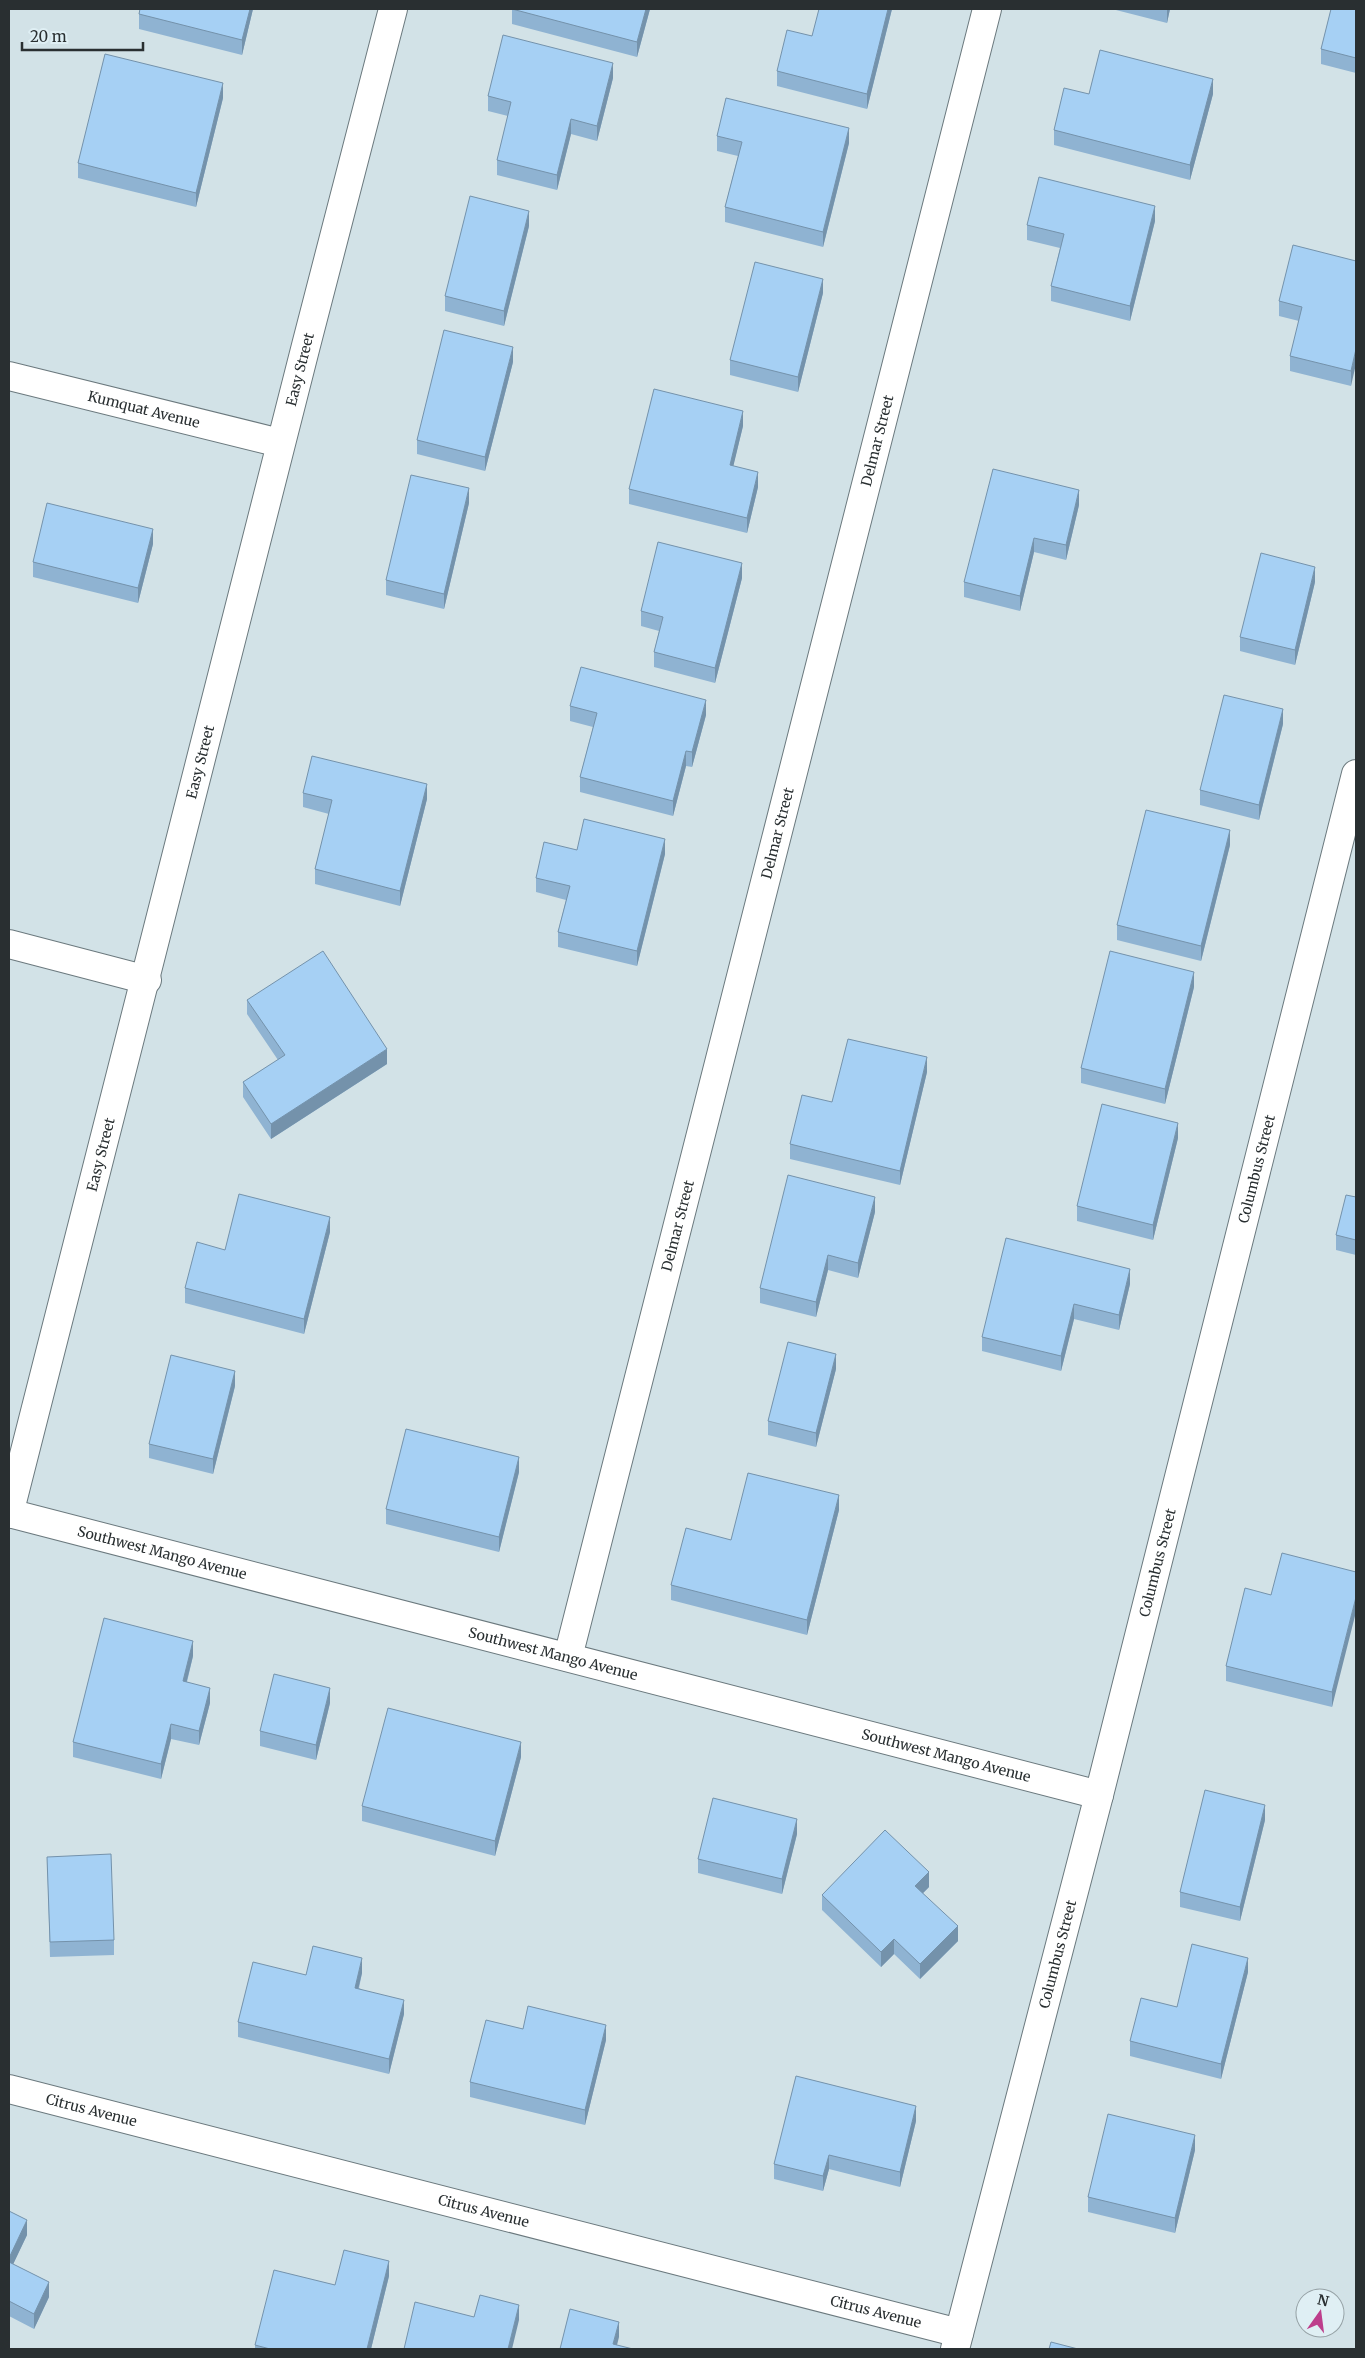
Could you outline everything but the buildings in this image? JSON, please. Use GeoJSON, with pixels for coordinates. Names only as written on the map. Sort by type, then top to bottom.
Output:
{"type":"FeatureCollection","features":[{"type":"Feature","properties":{"kind":"street","name":"Easy Street"},"geometry":{"type":"LineString","coordinates":[[9,1514],[147,980],[280,443],[393,9]]}},
{"type":"Feature","properties":{"kind":"street","name":"Delmar Street"},"geometry":{"type":"LineString","coordinates":[[568,1657],[987,9]]}},
{"type":"Feature","properties":{"kind":"street","name":"Kumquat Avenue"},"geometry":{"type":"LineString","coordinates":[[9,376],[280,443]]}},
{"type":"Feature","properties":{"kind":"street","name":"Columbus Street"},"geometry":{"type":"LineString","coordinates":[[957,2341],[1099,1795],[1356,774]]}},
{"type":"Feature","properties":{"kind":"street"},"geometry":{"type":"LineString","coordinates":[[9,944],[147,980]]}},
{"type":"Feature","properties":{"kind":"street","name":"Southwest Mango Avenue"},"geometry":{"type":"LineString","coordinates":[[9,1514],[1099,1795]]}},
{"type":"Feature","properties":{"kind":"street","name":"Citrus Avenue"},"geometry":{"type":"LineString","coordinates":[[9,2089],[957,2341]]}}]}
